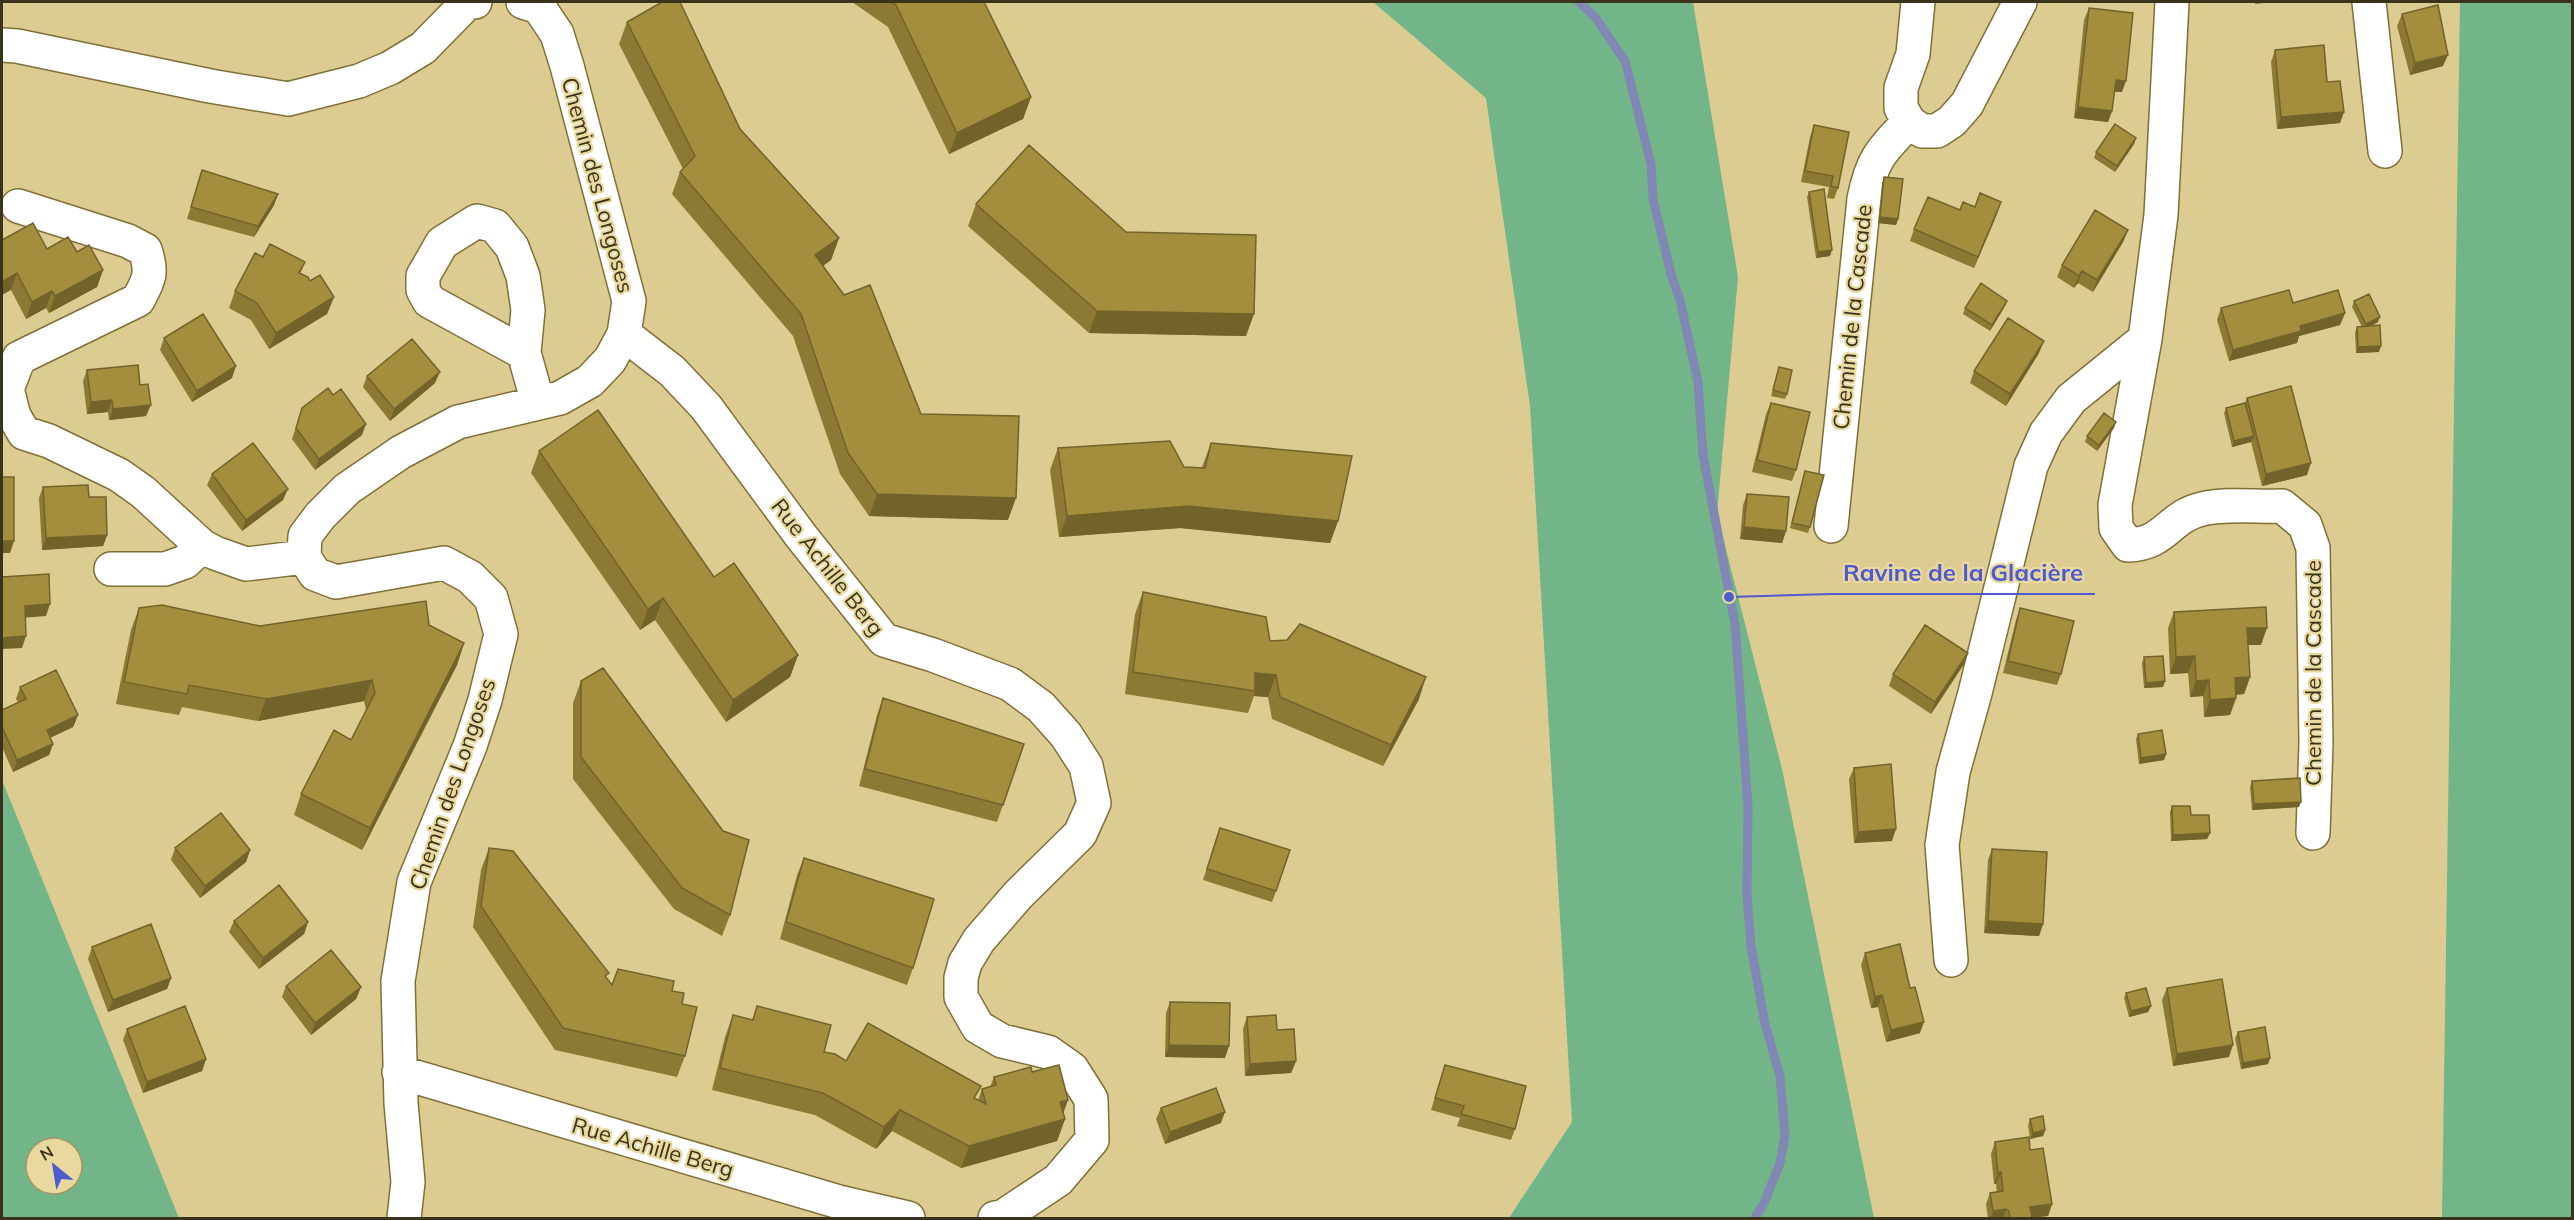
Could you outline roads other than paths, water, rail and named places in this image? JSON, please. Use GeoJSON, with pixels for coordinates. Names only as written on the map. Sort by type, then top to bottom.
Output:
{"type":"FeatureCollection","features":[{"type":"Feature","properties":{"kind":"street"},"geometry":{"type":"LineString","coordinates":[[2,45],[17,46],[210,86],[288,99],[359,81],[390,68],[423,48],[467,3],[475,2]]}},
{"type":"Feature","properties":{"kind":"street","name":"Chemin des Longoses"},"geometry":{"type":"LineString","coordinates":[[404,1218],[408,1182],[399,1072],[398,981],[414,882],[470,746],[485,700],[501,634],[491,598],[470,577],[444,563],[336,582],[315,574],[304,557],[305,536],[320,516],[347,489],[401,452],[458,422],[560,398],[590,381],[610,360],[624,334],[630,301],[567,66],[557,34],[539,7],[523,2]]}},
{"type":"Feature","properties":{"kind":"street"},"geometry":{"type":"LineString","coordinates":[[1918,2],[1913,54],[1901,88],[1901,108],[1909,122],[1922,131],[1937,131],[1952,122],[1966,104],[2020,2]]}},
{"type":"Feature","properties":{"kind":"street","name":"Chemin de la Cascade"},"geometry":{"type":"LineString","coordinates":[[2172,2],[2161,215],[2145,339],[2115,505],[2116,528],[2128,545],[2145,544],[2161,535],[2178,519],[2202,509],[2282,506],[2305,525],[2313,548],[2316,743],[2313,833]]}},
{"type":"Feature","properties":{"kind":"street"},"geometry":{"type":"LineString","coordinates":[[2369,2],[2385,151]]}},
{"type":"Feature","properties":{"kind":"street","name":"Chemin de la Cascade"},"geometry":{"type":"LineString","coordinates":[[1831,526],[1863,199],[1869,172],[1882,150],[1909,122]]}},
{"type":"Feature","properties":{"kind":"street"},"geometry":{"type":"LineString","coordinates":[[18,206],[128,241],[145,250],[151,265],[147,283],[138,300],[19,358],[7,389],[14,416],[24,433],[49,441],[119,475],[135,486],[202,546],[246,564],[304,557]]}},
{"type":"Feature","properties":{"kind":"street","name":"Rue Achille Berg"},"geometry":{"type":"LineString","coordinates":[[624,334],[672,370],[706,407],[801,536],[884,640],[933,655],[1010,684],[1041,707],[1065,735],[1086,766],[1094,803],[1080,834],[1018,895],[979,940],[960,978],[961,997],[978,1028],[1002,1041],[1048,1052],[1072,1069],[1091,1099],[1092,1140],[1058,1180],[1004,1216],[995,1218]]}},
{"type":"Feature","properties":{"kind":"street"},"geometry":{"type":"LineString","coordinates":[[1951,960],[1942,845],[1953,772],[1975,693],[2031,466],[2046,433],[2071,399],[2145,339]]}},
{"type":"Feature","properties":{"kind":"street"},"geometry":{"type":"LineString","coordinates":[[524,353],[538,403]]}},
{"type":"Feature","properties":{"kind":"street"},"geometry":{"type":"LineString","coordinates":[[111,569],[165,569],[185,562],[202,546]]}},
{"type":"Feature","properties":{"kind":"street","name":"Rue Achille Berg"},"geometry":{"type":"LineString","coordinates":[[399,1072],[839,1202],[908,1218]]}},
{"type":"Feature","properties":{"kind":"waterway"},"geometry":{"type":"LineString","coordinates":[[1579,2],[1595,17],[1625,61],[1651,164],[1653,199],[1671,274],[1680,300],[1698,382],[1703,455],[1735,624],[1748,807],[1747,894],[1751,946],[1765,1024],[1780,1076],[1785,1136],[1780,1163],[1764,1203],[1755,1218]]}},
{"type":"Feature","properties":{"kind":"place","name":"Ravine de la Glacière"},"geometry":{"type":"Point","coordinates":[1729,597]}}]}
